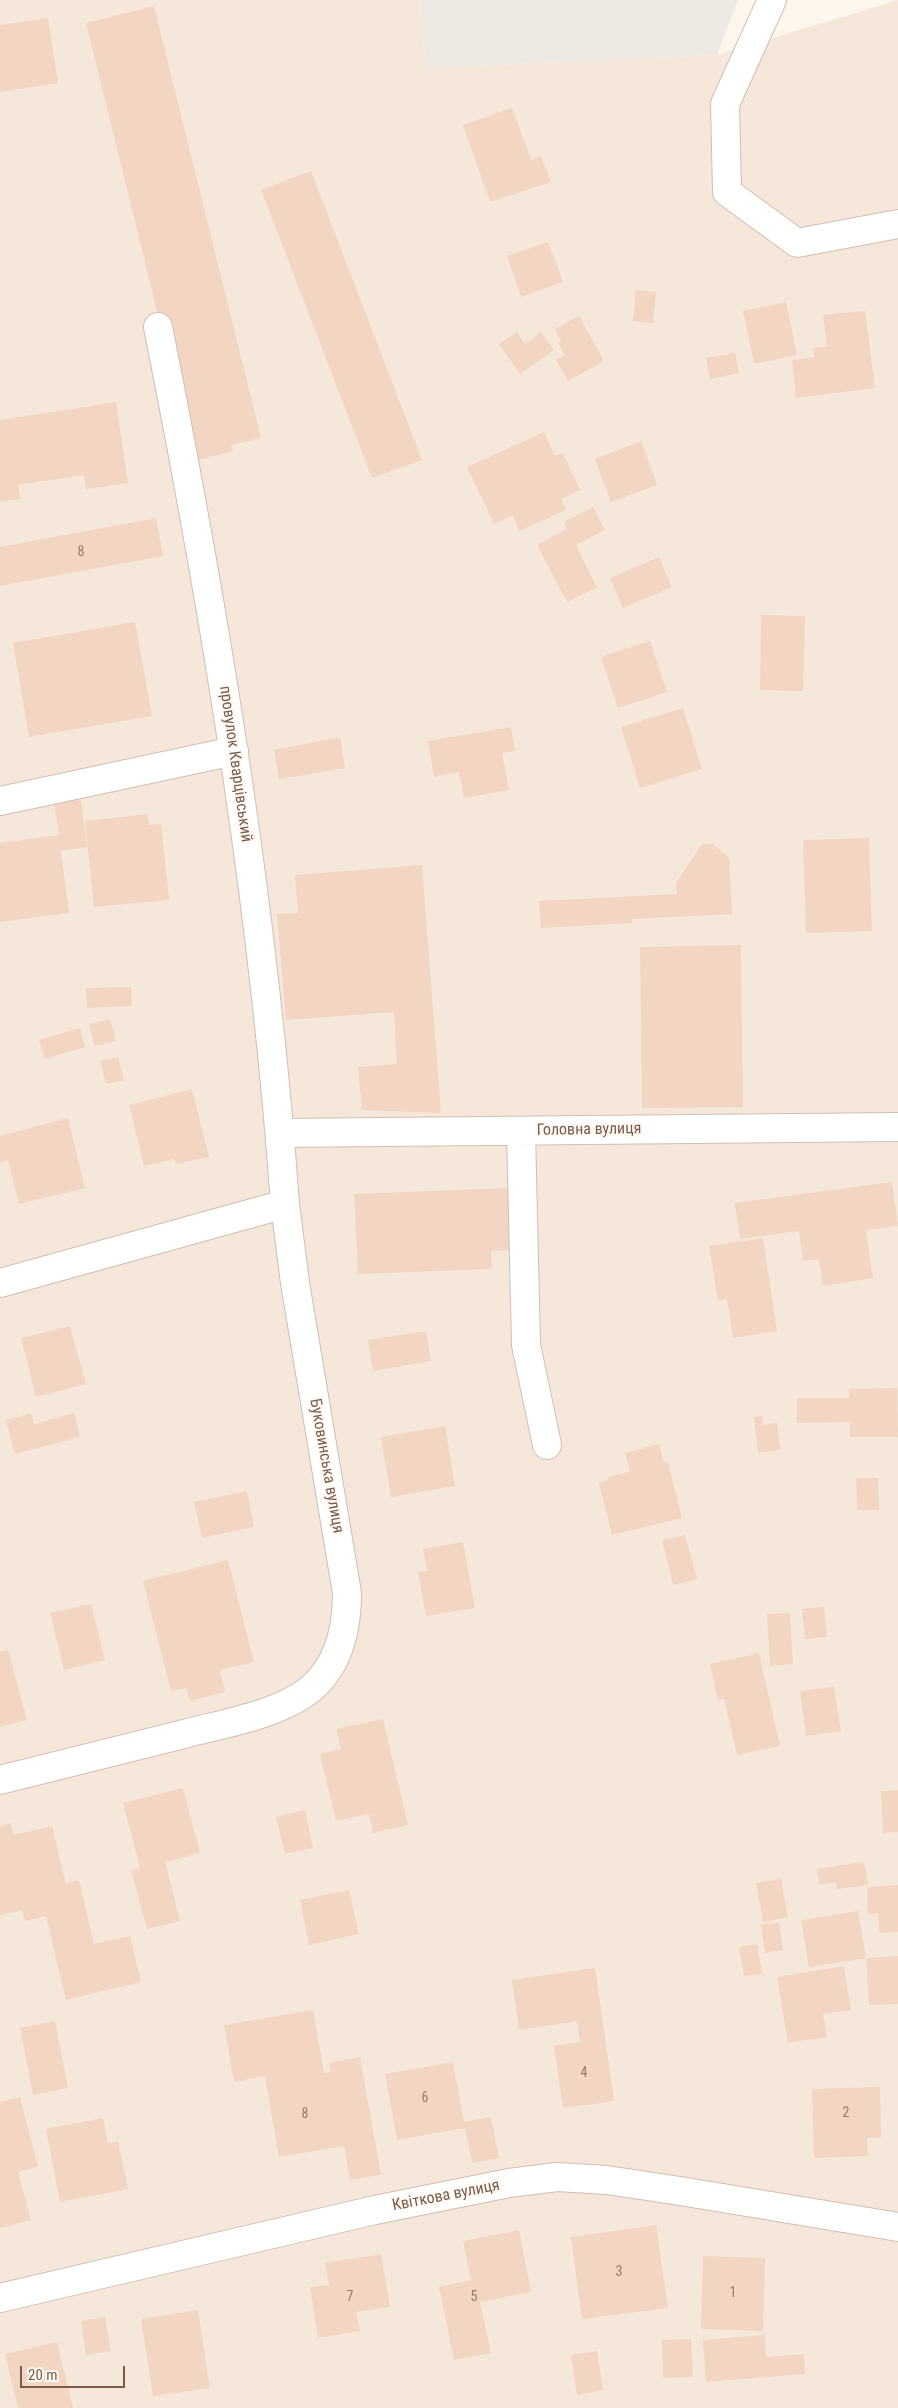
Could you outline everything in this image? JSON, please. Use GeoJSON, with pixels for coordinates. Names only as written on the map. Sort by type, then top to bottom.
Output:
{"type":"FeatureCollection","features":[{"type":"Feature","properties":{"kind":"street"},"geometry":{"type":"LineString","coordinates":[[772,0],[725,104],[728,192],[797,242],[898,224]]}},
{"type":"Feature","properties":{"kind":"street","name":"провулок Кварцівський"},"geometry":{"type":"LineString","coordinates":[[158,327],[197,524],[244,816],[280,1133],[286,1204]]}},
{"type":"Feature","properties":{"kind":"street"},"geometry":{"type":"LineString","coordinates":[[0,801],[234,751]]}},
{"type":"Feature","properties":{"kind":"street","name":"Головна вулиця"},"geometry":{"type":"LineString","coordinates":[[280,1133],[898,1127]]}},
{"type":"Feature","properties":{"kind":"street"},"geometry":{"type":"LineString","coordinates":[[521,1131],[526,1345],[548,1445]]}},
{"type":"Feature","properties":{"kind":"street"},"geometry":{"type":"LineString","coordinates":[[0,1283],[286,1204]]}},
{"type":"Feature","properties":{"kind":"street","name":"Буковинська вулиця"},"geometry":{"type":"LineString","coordinates":[[0,1780],[274,1709],[308,1692],[320,1681],[340,1648],[345,1631],[347,1593],[295,1283],[286,1204]]}},
{"type":"Feature","properties":{"kind":"street","name":"Квіткова вулиця"},"geometry":{"type":"LineString","coordinates":[[0,2298],[375,2210],[509,2183],[557,2176],[607,2180],[671,2189],[898,2227]]}},
{"type":"Feature","properties":{"kind":"shaded area"},"geometry":{"type":"Polygon","coordinates":[[[0,0],[419,0],[426,68],[717,55],[898,0],[898,2408],[0,2408],[0,0]]]}},
{"type":"Feature","properties":{"kind":"shaded area"},"geometry":{"type":"Polygon","coordinates":[[[419,0],[738,0],[717,55],[426,68],[419,0]]]}},
{"type":"Feature","properties":{"kind":"building"},"geometry":{"type":"Polygon","coordinates":[[[154,6],[261,438],[231,445],[233,451],[194,461],[86,23],[154,6]]]}},
{"type":"Feature","properties":{"kind":"building"},"geometry":{"type":"Polygon","coordinates":[[[48,18],[58,83],[0,92],[0,25],[48,18]]]}},
{"type":"Feature","properties":{"kind":"building"},"geometry":{"type":"Polygon","coordinates":[[[512,108],[531,160],[541,156],[551,182],[490,202],[463,125],[512,108]]]}},
{"type":"Feature","properties":{"kind":"building"},"geometry":{"type":"Polygon","coordinates":[[[311,171],[422,460],[372,478],[261,190],[311,171]]]}},
{"type":"Feature","properties":{"kind":"building"},"geometry":{"type":"Polygon","coordinates":[[[548,242],[563,282],[521,297],[507,256],[548,242]]]}},
{"type":"Feature","properties":{"kind":"building"},"geometry":{"type":"Polygon","coordinates":[[[636,290],[656,292],[653,323],[633,321],[636,290]]]}},
{"type":"Feature","properties":{"kind":"building"},"geometry":{"type":"Polygon","coordinates":[[[786,302],[797,355],[754,364],[743,311],[786,302]]]}},
{"type":"Feature","properties":{"kind":"building"},"geometry":{"type":"Polygon","coordinates":[[[865,311],[875,388],[796,398],[792,360],[814,357],[813,348],[827,347],[823,315],[865,311]]]}},
{"type":"Feature","properties":{"kind":"building"},"geometry":{"type":"Polygon","coordinates":[[[579,316],[604,361],[568,381],[556,360],[565,355],[558,343],[561,341],[555,329],[579,316]]]}},
{"type":"Feature","properties":{"kind":"building"},"geometry":{"type":"Polygon","coordinates":[[[517,332],[525,344],[541,332],[554,350],[520,374],[499,344],[517,332]]]}},
{"type":"Feature","properties":{"kind":"building"},"geometry":{"type":"Polygon","coordinates":[[[735,353],[739,373],[710,379],[706,358],[735,353]]]}},
{"type":"Feature","properties":{"kind":"building"},"geometry":{"type":"Polygon","coordinates":[[[116,402],[128,483],[86,489],[84,475],[18,485],[20,499],[0,502],[0,420],[116,402]]]}},
{"type":"Feature","properties":{"kind":"building"},"geometry":{"type":"Polygon","coordinates":[[[544,432],[555,456],[563,453],[580,490],[561,499],[566,510],[519,531],[513,515],[494,524],[467,467],[544,432]]]}},
{"type":"Feature","properties":{"kind":"building"},"geometry":{"type":"Polygon","coordinates":[[[641,441],[657,485],[611,502],[595,459],[641,441]]]}},
{"type":"Feature","properties":{"kind":"building"},"geometry":{"type":"Polygon","coordinates":[[[593,507],[605,530],[576,545],[597,587],[567,602],[537,545],[567,529],[564,522],[593,507]]]}},
{"type":"Feature","properties":{"kind":"building"},"geometry":{"type":"Polygon","coordinates":[[[156,518],[163,556],[0,586],[0,547],[156,518]]]}},
{"type":"Feature","properties":{"kind":"building"},"geometry":{"type":"Polygon","coordinates":[[[659,557],[672,587],[623,608],[610,578],[659,557]]]}},
{"type":"Feature","properties":{"kind":"building"},"geometry":{"type":"Polygon","coordinates":[[[761,615],[805,616],[803,691],[760,690],[761,615]]]}},
{"type":"Feature","properties":{"kind":"building"},"geometry":{"type":"Polygon","coordinates":[[[135,622],[152,716],[29,737],[13,643],[135,622]]]}},
{"type":"Feature","properties":{"kind":"building"},"geometry":{"type":"Polygon","coordinates":[[[650,641],[667,692],[618,708],[601,657],[650,641]]]}},
{"type":"Feature","properties":{"kind":"building"},"geometry":{"type":"Polygon","coordinates":[[[683,708],[702,769],[640,788],[621,727],[683,708]]]}},
{"type":"Feature","properties":{"kind":"building"},"geometry":{"type":"Polygon","coordinates":[[[511,727],[515,751],[502,753],[509,790],[464,798],[459,772],[434,777],[428,741],[511,727]]]}},
{"type":"Feature","properties":{"kind":"building"},"geometry":{"type":"Polygon","coordinates":[[[340,737],[345,768],[279,779],[274,750],[340,737]]]}},
{"type":"Feature","properties":{"kind":"building"},"geometry":{"type":"Polygon","coordinates":[[[81,800],[87,847],[61,851],[69,913],[0,922],[0,843],[59,835],[54,803],[81,800]]]}},
{"type":"Feature","properties":{"kind":"building"},"geometry":{"type":"Polygon","coordinates":[[[148,814],[149,825],[161,824],[169,900],[94,907],[85,821],[148,814]]]}},
{"type":"Feature","properties":{"kind":"building"},"geometry":{"type":"Polygon","coordinates":[[[869,838],[872,931],[806,933],[803,840],[869,838]]]}},
{"type":"Feature","properties":{"kind":"building"},"geometry":{"type":"Polygon","coordinates":[[[702,844],[713,844],[729,858],[732,914],[632,919],[632,923],[541,928],[539,901],[677,894],[676,883],[702,844]]]}},
{"type":"Feature","properties":{"kind":"building"},"geometry":{"type":"Polygon","coordinates":[[[422,865],[441,1113],[362,1110],[358,1067],[397,1064],[394,1012],[286,1020],[277,914],[298,913],[295,875],[422,865]]]}},
{"type":"Feature","properties":{"kind":"building"},"geometry":{"type":"Polygon","coordinates":[[[741,945],[743,1107],[642,1108],[640,947],[741,945]]]}},
{"type":"Feature","properties":{"kind":"building"},"geometry":{"type":"Polygon","coordinates":[[[131,987],[132,1006],[87,1008],[86,988],[131,987]]]}},
{"type":"Feature","properties":{"kind":"building"},"geometry":{"type":"Polygon","coordinates":[[[110,1019],[116,1041],[94,1046],[89,1024],[110,1019]]]}},
{"type":"Feature","properties":{"kind":"building"},"geometry":{"type":"Polygon","coordinates":[[[80,1028],[85,1047],[45,1059],[39,1040],[80,1028]]]}},
{"type":"Feature","properties":{"kind":"building"},"geometry":{"type":"Polygon","coordinates":[[[118,1057],[124,1080],[106,1084],[100,1061],[118,1057]]]}},
{"type":"Feature","properties":{"kind":"building"},"geometry":{"type":"Polygon","coordinates":[[[192,1089],[209,1157],[176,1164],[174,1159],[144,1166],[129,1105],[192,1089]]]}},
{"type":"Feature","properties":{"kind":"building"},"geometry":{"type":"Polygon","coordinates":[[[68,1118],[85,1188],[19,1204],[8,1160],[0,1162],[0,1136],[68,1118]]]}},
{"type":"Feature","properties":{"kind":"building"},"geometry":{"type":"Polygon","coordinates":[[[892,1182],[898,1226],[866,1230],[873,1278],[823,1286],[819,1259],[803,1261],[799,1231],[740,1239],[735,1203],[892,1182]]]}},
{"type":"Feature","properties":{"kind":"building"},"geometry":{"type":"Polygon","coordinates":[[[510,1188],[513,1250],[491,1251],[492,1269],[358,1274],[354,1194],[510,1188]]]}},
{"type":"Feature","properties":{"kind":"building"},"geometry":{"type":"Polygon","coordinates":[[[763,1238],[777,1331],[733,1338],[727,1299],[718,1301],[709,1246],[763,1238]]]}},
{"type":"Feature","properties":{"kind":"building"},"geometry":{"type":"Polygon","coordinates":[[[70,1326],[86,1384],[36,1397],[21,1338],[70,1326]]]}},
{"type":"Feature","properties":{"kind":"building"},"geometry":{"type":"Polygon","coordinates":[[[426,1331],[431,1361],[373,1371],[368,1340],[426,1331]]]}},
{"type":"Feature","properties":{"kind":"building"},"geometry":{"type":"Polygon","coordinates":[[[897,1388],[898,1437],[850,1437],[850,1422],[797,1423],[797,1398],[849,1398],[849,1389],[897,1388]]]}},
{"type":"Feature","properties":{"kind":"building"},"geometry":{"type":"Polygon","coordinates":[[[31,1413],[34,1424],[74,1413],[80,1437],[15,1454],[6,1420],[31,1413]]]}},
{"type":"Feature","properties":{"kind":"building"},"geometry":{"type":"Polygon","coordinates":[[[762,1416],[763,1425],[777,1423],[780,1450],[758,1453],[754,1417],[762,1416]]]}},
{"type":"Feature","properties":{"kind":"building"},"geometry":{"type":"Polygon","coordinates":[[[445,1426],[455,1486],[391,1497],[381,1437],[445,1426]]]}},
{"type":"Feature","properties":{"kind":"building"},"geometry":{"type":"Polygon","coordinates":[[[659,1444],[664,1463],[668,1462],[682,1518],[612,1535],[599,1483],[608,1480],[608,1477],[630,1472],[625,1453],[659,1444]]]}},
{"type":"Feature","properties":{"kind":"building"},"geometry":{"type":"Polygon","coordinates":[[[856,1478],[878,1478],[879,1510],[857,1510],[856,1478]]]}},
{"type":"Feature","properties":{"kind":"building"},"geometry":{"type":"Polygon","coordinates":[[[247,1491],[254,1527],[202,1538],[194,1502],[247,1491]]]}},
{"type":"Feature","properties":{"kind":"building"},"geometry":{"type":"Polygon","coordinates":[[[685,1535],[697,1579],[673,1585],[662,1540],[685,1535]]]}},
{"type":"Feature","properties":{"kind":"building"},"geometry":{"type":"Polygon","coordinates":[[[463,1542],[475,1608],[426,1616],[418,1572],[427,1571],[423,1549],[463,1542]]]}},
{"type":"Feature","properties":{"kind":"building"},"geometry":{"type":"Polygon","coordinates":[[[228,1560],[254,1662],[220,1670],[225,1692],[190,1701],[186,1688],[171,1691],[143,1581],[228,1560]]]}},
{"type":"Feature","properties":{"kind":"building"},"geometry":{"type":"Polygon","coordinates":[[[91,1604],[105,1660],[64,1670],[50,1613],[91,1604]]]}},
{"type":"Feature","properties":{"kind":"building"},"geometry":{"type":"Polygon","coordinates":[[[824,1607],[827,1637],[805,1639],[802,1609],[824,1607]]]}},
{"type":"Feature","properties":{"kind":"building"},"geometry":{"type":"Polygon","coordinates":[[[790,1613],[793,1664],[770,1666],[767,1614],[790,1613]]]}},
{"type":"Feature","properties":{"kind":"building"},"geometry":{"type":"Polygon","coordinates":[[[8,1650],[27,1720],[0,1727],[0,1652],[8,1650]]]}},
{"type":"Feature","properties":{"kind":"building"},"geometry":{"type":"Polygon","coordinates":[[[759,1653],[780,1746],[737,1755],[724,1699],[718,1700],[710,1664],[759,1653]]]}},
{"type":"Feature","properties":{"kind":"building"},"geometry":{"type":"Polygon","coordinates":[[[834,1687],[841,1731],[806,1736],[800,1691],[834,1687]]]}},
{"type":"Feature","properties":{"kind":"building"},"geometry":{"type":"Polygon","coordinates":[[[383,1719],[408,1825],[373,1833],[369,1814],[336,1821],[320,1754],[341,1749],[336,1729],[383,1719]]]}},
{"type":"Feature","properties":{"kind":"building"},"geometry":{"type":"Polygon","coordinates":[[[183,1788],[200,1853],[165,1862],[180,1921],[147,1929],[131,1870],[140,1868],[123,1803],[183,1788]]]}},
{"type":"Feature","properties":{"kind":"building"},"geometry":{"type":"Polygon","coordinates":[[[898,1790],[898,1832],[883,1833],[881,1791],[898,1790]]]}},
{"type":"Feature","properties":{"kind":"building"},"geometry":{"type":"Polygon","coordinates":[[[305,1810],[313,1848],[285,1854],[276,1817],[305,1810]]]}},
{"type":"Feature","properties":{"kind":"building"},"geometry":{"type":"Polygon","coordinates":[[[11,1823],[13,1835],[52,1826],[66,1884],[79,1880],[94,1944],[130,1936],[141,1982],[66,2000],[46,1916],[25,1921],[22,1910],[0,1915],[0,1826],[11,1823]]]}},
{"type":"Feature","properties":{"kind":"building"},"geometry":{"type":"Polygon","coordinates":[[[864,1862],[868,1885],[837,1889],[836,1882],[819,1885],[817,1869],[864,1862]]]}},
{"type":"Feature","properties":{"kind":"building"},"geometry":{"type":"Polygon","coordinates":[[[781,1879],[788,1917],[763,1922],[756,1883],[781,1879]]]}},
{"type":"Feature","properties":{"kind":"building"},"geometry":{"type":"Polygon","coordinates":[[[898,1885],[898,1932],[879,1933],[878,1913],[868,1914],[867,1887],[898,1885]]]}},
{"type":"Feature","properties":{"kind":"building"},"geometry":{"type":"Polygon","coordinates":[[[349,1890],[359,1934],[309,1945],[300,1900],[349,1890]]]}},
{"type":"Feature","properties":{"kind":"building"},"geometry":{"type":"Polygon","coordinates":[[[858,1911],[866,1958],[809,1967],[801,1920],[858,1911]]]}},
{"type":"Feature","properties":{"kind":"building"},"geometry":{"type":"Polygon","coordinates":[[[779,1922],[783,1950],[765,1953],[761,1925],[779,1922]]]}},
{"type":"Feature","properties":{"kind":"building"},"geometry":{"type":"Polygon","coordinates":[[[757,1944],[762,1974],[744,1976],[739,1947],[757,1944]]]}},
{"type":"Feature","properties":{"kind":"building"},"geometry":{"type":"Polygon","coordinates":[[[898,1956],[898,2004],[869,2005],[866,1958],[898,1956]]]}},
{"type":"Feature","properties":{"kind":"building"},"geometry":{"type":"Polygon","coordinates":[[[844,1966],[851,2010],[823,2014],[827,2037],[788,2043],[777,1977],[844,1966]]]}},
{"type":"Feature","properties":{"kind":"building"},"geometry":{"type":"Polygon","coordinates":[[[595,1968],[614,2101],[563,2108],[554,2046],[580,2042],[577,2021],[519,2030],[512,1980],[595,1968]]]}},
{"type":"Feature","properties":{"kind":"building"},"geometry":{"type":"Polygon","coordinates":[[[313,2010],[324,2073],[331,2072],[329,2063],[360,2057],[381,2175],[350,2180],[344,2146],[279,2157],[265,2076],[234,2082],[224,2025],[313,2010]]]}},
{"type":"Feature","properties":{"kind":"building"},"geometry":{"type":"Polygon","coordinates":[[[55,2021],[68,2088],[33,2095],[20,2028],[55,2021]]]}},
{"type":"Feature","properties":{"kind":"building"},"geometry":{"type":"Polygon","coordinates":[[[453,2062],[464,2122],[491,2117],[499,2158],[472,2163],[465,2128],[397,2140],[385,2074],[453,2062]]]}},
{"type":"Feature","properties":{"kind":"building"},"geometry":{"type":"Polygon","coordinates":[[[880,2087],[881,2138],[867,2138],[868,2156],[814,2158],[812,2089],[880,2087]]]}},
{"type":"Feature","properties":{"kind":"building"},"geometry":{"type":"Polygon","coordinates":[[[20,2097],[38,2167],[18,2172],[31,2220],[0,2228],[0,2102],[20,2097]]]}},
{"type":"Feature","properties":{"kind":"building"},"geometry":{"type":"Polygon","coordinates":[[[103,2118],[108,2143],[118,2141],[128,2189],[60,2202],[46,2129],[103,2118]]]}},
{"type":"Feature","properties":{"kind":"building"},"geometry":{"type":"Polygon","coordinates":[[[656,2225],[668,2308],[582,2319],[571,2237],[656,2225]]]}},
{"type":"Feature","properties":{"kind":"building"},"geometry":{"type":"Polygon","coordinates":[[[519,2230],[531,2292],[480,2302],[491,2353],[454,2360],[439,2287],[471,2280],[463,2241],[519,2230]]]}},
{"type":"Feature","properties":{"kind":"building"},"geometry":{"type":"Polygon","coordinates":[[[381,2254],[390,2307],[356,2312],[360,2331],[318,2338],[310,2287],[329,2285],[325,2263],[381,2254]]]}},
{"type":"Feature","properties":{"kind":"building"},"geometry":{"type":"Polygon","coordinates":[[[703,2256],[765,2258],[763,2331],[701,2329],[703,2256]]]}},
{"type":"Feature","properties":{"kind":"building"},"geometry":{"type":"Polygon","coordinates":[[[198,2310],[210,2388],[153,2396],[141,2319],[198,2310]]]}},
{"type":"Feature","properties":{"kind":"building"},"geometry":{"type":"Polygon","coordinates":[[[105,2317],[111,2351],[86,2355],[81,2321],[105,2317]]]}},
{"type":"Feature","properties":{"kind":"building"},"geometry":{"type":"Polygon","coordinates":[[[765,2335],[766,2357],[804,2354],[805,2374],[706,2382],[703,2340],[765,2335]]]}},
{"type":"Feature","properties":{"kind":"building"},"geometry":{"type":"Polygon","coordinates":[[[691,2339],[693,2377],[663,2378],[662,2340],[691,2339]]]}},
{"type":"Feature","properties":{"kind":"building"},"geometry":{"type":"Polygon","coordinates":[[[57,2342],[73,2408],[18,2408],[5,2354],[57,2342]]]}},
{"type":"Feature","properties":{"kind":"building"},"geometry":{"type":"Polygon","coordinates":[[[597,2351],[603,2390],[577,2395],[571,2355],[597,2351]]]}}]}
